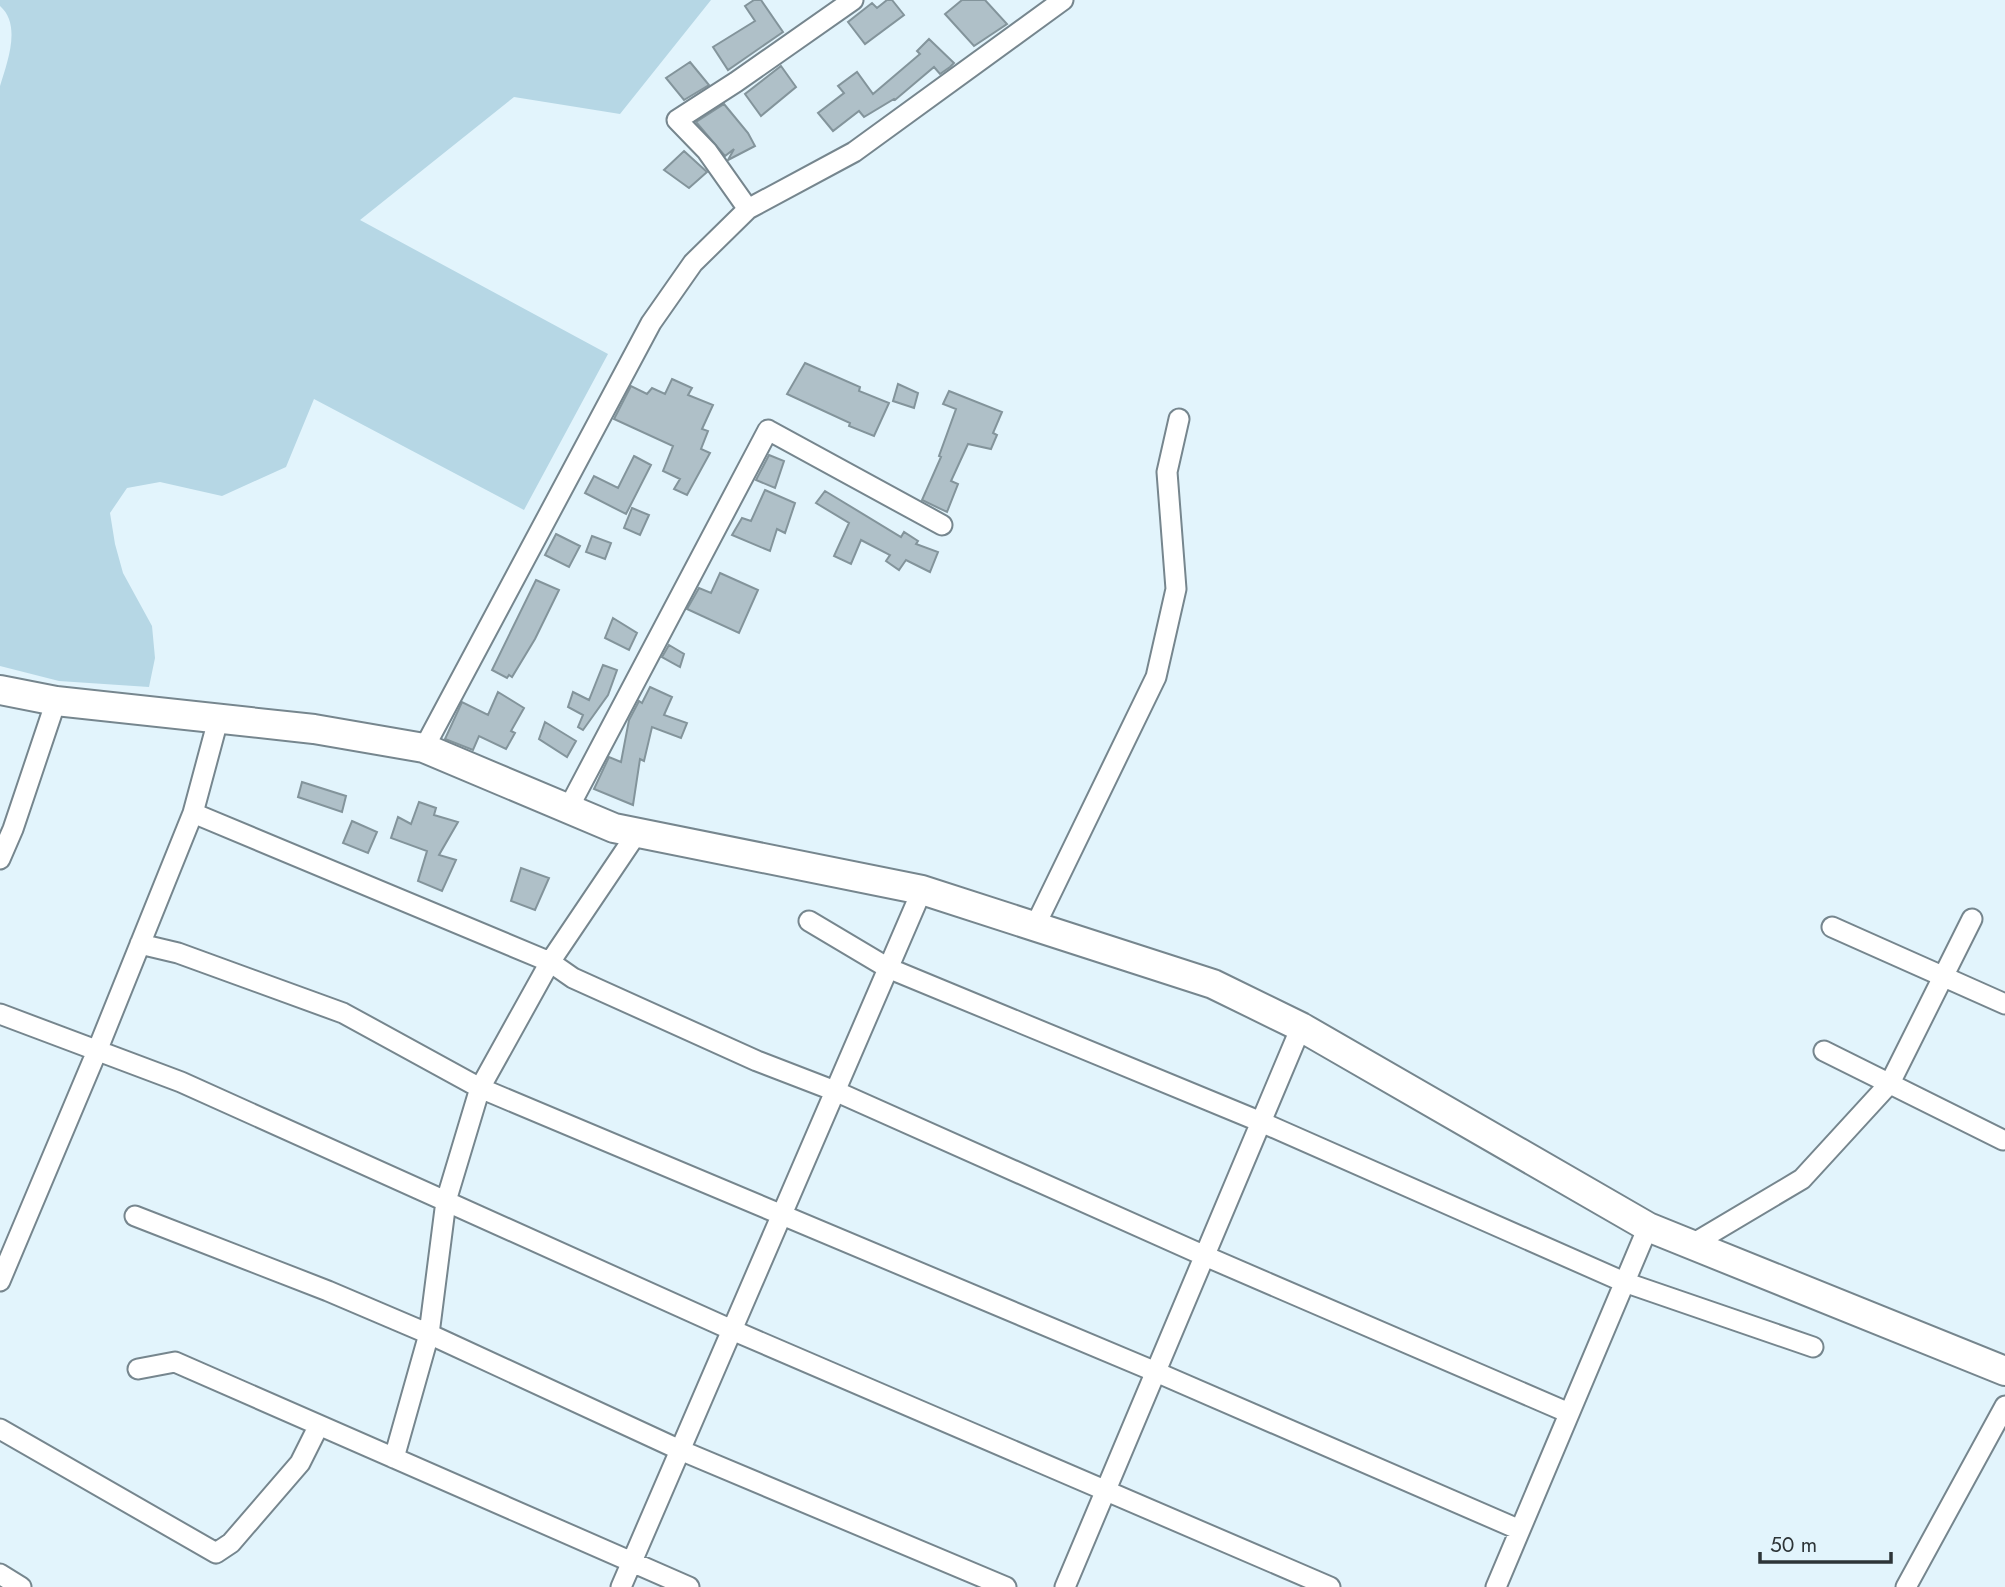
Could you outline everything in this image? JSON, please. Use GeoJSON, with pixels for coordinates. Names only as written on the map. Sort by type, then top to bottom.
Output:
{"type":"FeatureCollection","features":[{"type":"Feature","properties":{"kind":"street"},"geometry":{"type":"LineString","coordinates":[[748,209],[707,151],[677,120],[853,0]]}},
{"type":"Feature","properties":{"kind":"street"},"geometry":{"type":"LineString","coordinates":[[424,748],[650,323],[693,263],[748,209],[854,152],[1053,2]]}},
{"type":"Feature","properties":{"kind":"street"},"geometry":{"type":"LineString","coordinates":[[1035,926],[1156,677],[1176,589],[1167,472],[1179,419]]}},
{"type":"Feature","properties":{"kind":"street"},"geometry":{"type":"LineString","coordinates":[[568,809],[768,430],[942,525]]}},
{"type":"Feature","properties":{"kind":"street"},"geometry":{"type":"LineString","coordinates":[[0,690],[56,701],[314,729],[424,748],[614,828],[922,890],[1213,984],[1301,1027],[1648,1227],[2005,1371]]}},
{"type":"Feature","properties":{"kind":"street"},"geometry":{"type":"LineString","coordinates":[[0,859],[13,829],[56,701]]}},
{"type":"Feature","properties":{"kind":"street"},"geometry":{"type":"LineString","coordinates":[[0,1281],[193,813],[218,720]]}},
{"type":"Feature","properties":{"kind":"street"},"geometry":{"type":"LineString","coordinates":[[193,813],[550,962],[585,984],[757,1061],[835,1091],[1205,1256],[1569,1413]]}},
{"type":"Feature","properties":{"kind":"street"},"geometry":{"type":"LineString","coordinates":[[394,1458],[429,1334],[446,1200],[480,1088],[550,962],[637,833]]}},
{"type":"Feature","properties":{"kind":"street"},"geometry":{"type":"LineString","coordinates":[[621,1587],[922,890]]}},
{"type":"Feature","properties":{"kind":"street"},"geometry":{"type":"LineString","coordinates":[[1691,1245],[1802,1179],[1890,1083],[1972,919]]}},
{"type":"Feature","properties":{"kind":"street"},"geometry":{"type":"LineString","coordinates":[[809,921],[888,968],[1261,1122],[1624,1282],[1813,1347]]}},
{"type":"Feature","properties":{"kind":"street"},"geometry":{"type":"LineString","coordinates":[[1832,928],[2005,1004]]}},
{"type":"Feature","properties":{"kind":"street"},"geometry":{"type":"LineString","coordinates":[[140,944],[178,953],[343,1013],[480,1088],[1156,1372],[1520,1530]]}},
{"type":"Feature","properties":{"kind":"street"},"geometry":{"type":"LineString","coordinates":[[0,1014],[181,1082],[732,1330],[1331,1587]]}},
{"type":"Feature","properties":{"kind":"street"},"geometry":{"type":"LineString","coordinates":[[1065,1587],[1301,1027]]}},
{"type":"Feature","properties":{"kind":"street"},"geometry":{"type":"LineString","coordinates":[[1824,1051],[2003,1140]]}},
{"type":"Feature","properties":{"kind":"street"},"geometry":{"type":"LineString","coordinates":[[135,1216],[328,1291],[429,1334],[680,1450],[1006,1587]]}},
{"type":"Feature","properties":{"kind":"street"},"geometry":{"type":"LineString","coordinates":[[1496,1587],[1648,1227]]}},
{"type":"Feature","properties":{"kind":"street"},"geometry":{"type":"LineString","coordinates":[[138,1369],[176,1362],[689,1587]]}},
{"type":"Feature","properties":{"kind":"street"},"geometry":{"type":"LineString","coordinates":[[1906,1587],[2005,1406]]}},
{"type":"Feature","properties":{"kind":"street"},"geometry":{"type":"LineString","coordinates":[[0,1429],[216,1553],[231,1543],[300,1463],[318,1425]]}},
{"type":"Feature","properties":{"kind":"shaded area"},"geometry":{"type":"Polygon","coordinates":[[[0,0],[711,0],[620,114],[514,97],[360,220],[608,354],[524,510],[314,399],[286,467],[222,496],[160,482],[127,488],[110,513],[123,573],[152,626],[155,658],[149,687],[59,681],[0,666],[0,86],[12,34],[0,0]]]}},
{"type":"Feature","properties":{"kind":"building"},"geometry":{"type":"Polygon","coordinates":[[[754,0],[761,0],[783,32],[728,70],[713,47],[755,21],[745,6],[754,0]]]}},
{"type":"Feature","properties":{"kind":"building"},"geometry":{"type":"Polygon","coordinates":[[[887,0],[892,0],[904,15],[865,44],[848,22],[872,3],[877,8],[887,0]]]}},
{"type":"Feature","properties":{"kind":"building"},"geometry":{"type":"Polygon","coordinates":[[[962,0],[985,0],[1007,24],[974,46],[945,14],[962,0]]]}},
{"type":"Feature","properties":{"kind":"building"},"geometry":{"type":"Polygon","coordinates":[[[929,39],[954,63],[940,74],[934,67],[895,100],[864,117],[859,111],[833,131],[818,113],[844,93],[838,86],[857,72],[873,94],[920,54],[917,51],[929,39]]]}},
{"type":"Feature","properties":{"kind":"building"},"geometry":{"type":"Polygon","coordinates":[[[690,62],[709,85],[684,100],[666,78],[690,62]]]}},
{"type":"Feature","properties":{"kind":"building"},"geometry":{"type":"Polygon","coordinates":[[[781,66],[796,87],[761,116],[745,94],[781,66]]]}},
{"type":"Feature","properties":{"kind":"building"},"geometry":{"type":"Polygon","coordinates":[[[724,104],[755,146],[728,160],[734,149],[725,156],[696,122],[724,104]]]}},
{"type":"Feature","properties":{"kind":"building"},"geometry":{"type":"Polygon","coordinates":[[[684,151],[707,172],[689,188],[664,170],[684,151]]]}},
{"type":"Feature","properties":{"kind":"building"},"geometry":{"type":"Polygon","coordinates":[[[805,363],[889,403],[874,436],[787,394],[805,363]]]}},
{"type":"Feature","properties":{"kind":"building"},"geometry":{"type":"Polygon","coordinates":[[[672,379],[692,388],[688,395],[713,405],[702,429],[708,431],[701,449],[710,453],[687,495],[674,489],[680,479],[663,471],[673,446],[614,419],[631,386],[647,394],[652,388],[665,394],[672,379]]]}},
{"type":"Feature","properties":{"kind":"building"},"geometry":{"type":"Polygon","coordinates":[[[898,384],[918,393],[914,408],[893,401],[898,384]]]}},
{"type":"Feature","properties":{"kind":"building"},"geometry":{"type":"Polygon","coordinates":[[[949,391],[1002,412],[993,433],[997,435],[991,449],[968,444],[951,481],[958,484],[947,512],[922,500],[941,457],[939,456],[956,409],[943,404],[949,391]]]}},
{"type":"Feature","properties":{"kind":"building"},"geometry":{"type":"Polygon","coordinates":[[[769,455],[784,461],[775,488],[756,480],[769,455]]]}},
{"type":"Feature","properties":{"kind":"building"},"geometry":{"type":"Polygon","coordinates":[[[634,456],[651,465],[626,514],[585,493],[594,476],[618,488],[634,456]]]}},
{"type":"Feature","properties":{"kind":"building"},"geometry":{"type":"Polygon","coordinates":[[[765,490],[795,503],[785,533],[777,529],[770,551],[732,535],[742,518],[751,521],[765,490]]]}},
{"type":"Feature","properties":{"kind":"building"},"geometry":{"type":"Polygon","coordinates":[[[825,491],[901,537],[904,532],[918,541],[916,544],[938,552],[930,572],[906,560],[899,570],[886,561],[890,555],[861,540],[851,564],[834,556],[849,523],[816,503],[825,491]]]}},
{"type":"Feature","properties":{"kind":"building"},"geometry":{"type":"Polygon","coordinates":[[[632,508],[649,515],[640,535],[624,528],[632,508]]]}},
{"type":"Feature","properties":{"kind":"building"},"geometry":{"type":"Polygon","coordinates":[[[556,534],[580,546],[569,567],[545,555],[556,534]]]}},
{"type":"Feature","properties":{"kind":"building"},"geometry":{"type":"Polygon","coordinates":[[[592,536],[611,543],[605,559],[586,552],[592,536]]]}},
{"type":"Feature","properties":{"kind":"building"},"geometry":{"type":"Polygon","coordinates":[[[720,573],[758,590],[739,633],[687,609],[699,588],[711,593],[720,573]]]}},
{"type":"Feature","properties":{"kind":"building"},"geometry":{"type":"Polygon","coordinates":[[[536,580],[559,590],[535,639],[512,677],[509,675],[507,678],[492,670],[536,580]]]}},
{"type":"Feature","properties":{"kind":"building"},"geometry":{"type":"Polygon","coordinates":[[[613,618],[637,633],[629,650],[605,638],[613,618]]]}},
{"type":"Feature","properties":{"kind":"building"},"geometry":{"type":"Polygon","coordinates":[[[669,645],[684,654],[680,667],[662,657],[669,645]]]}},
{"type":"Feature","properties":{"kind":"building"},"geometry":{"type":"Polygon","coordinates":[[[603,665],[617,670],[608,695],[583,730],[578,727],[583,715],[568,707],[573,692],[589,700],[603,665]]]}},
{"type":"Feature","properties":{"kind":"building"},"geometry":{"type":"Polygon","coordinates":[[[650,687],[672,697],[664,715],[687,723],[681,738],[652,727],[644,761],[640,759],[633,805],[594,789],[609,757],[621,762],[629,720],[650,687]]]}},
{"type":"Feature","properties":{"kind":"building"},"geometry":{"type":"Polygon","coordinates":[[[498,692],[524,708],[511,731],[515,733],[506,749],[479,736],[473,750],[445,739],[462,702],[488,715],[498,692]]]}},
{"type":"Feature","properties":{"kind":"building"},"geometry":{"type":"Polygon","coordinates":[[[545,722],[576,741],[567,757],[539,739],[545,722]]]}},
{"type":"Feature","properties":{"kind":"building"},"geometry":{"type":"Polygon","coordinates":[[[302,782],[346,796],[342,812],[298,797],[302,782]]]}},
{"type":"Feature","properties":{"kind":"building"},"geometry":{"type":"Polygon","coordinates":[[[419,802],[436,808],[434,815],[458,822],[439,855],[456,860],[442,891],[418,881],[427,851],[391,838],[398,817],[411,824],[419,802]]]}},
{"type":"Feature","properties":{"kind":"building"},"geometry":{"type":"Polygon","coordinates":[[[352,821],[377,832],[368,853],[343,843],[352,821]]]}},
{"type":"Feature","properties":{"kind":"building"},"geometry":{"type":"Polygon","coordinates":[[[521,868],[549,878],[535,910],[511,901],[521,868]]]}}]}
